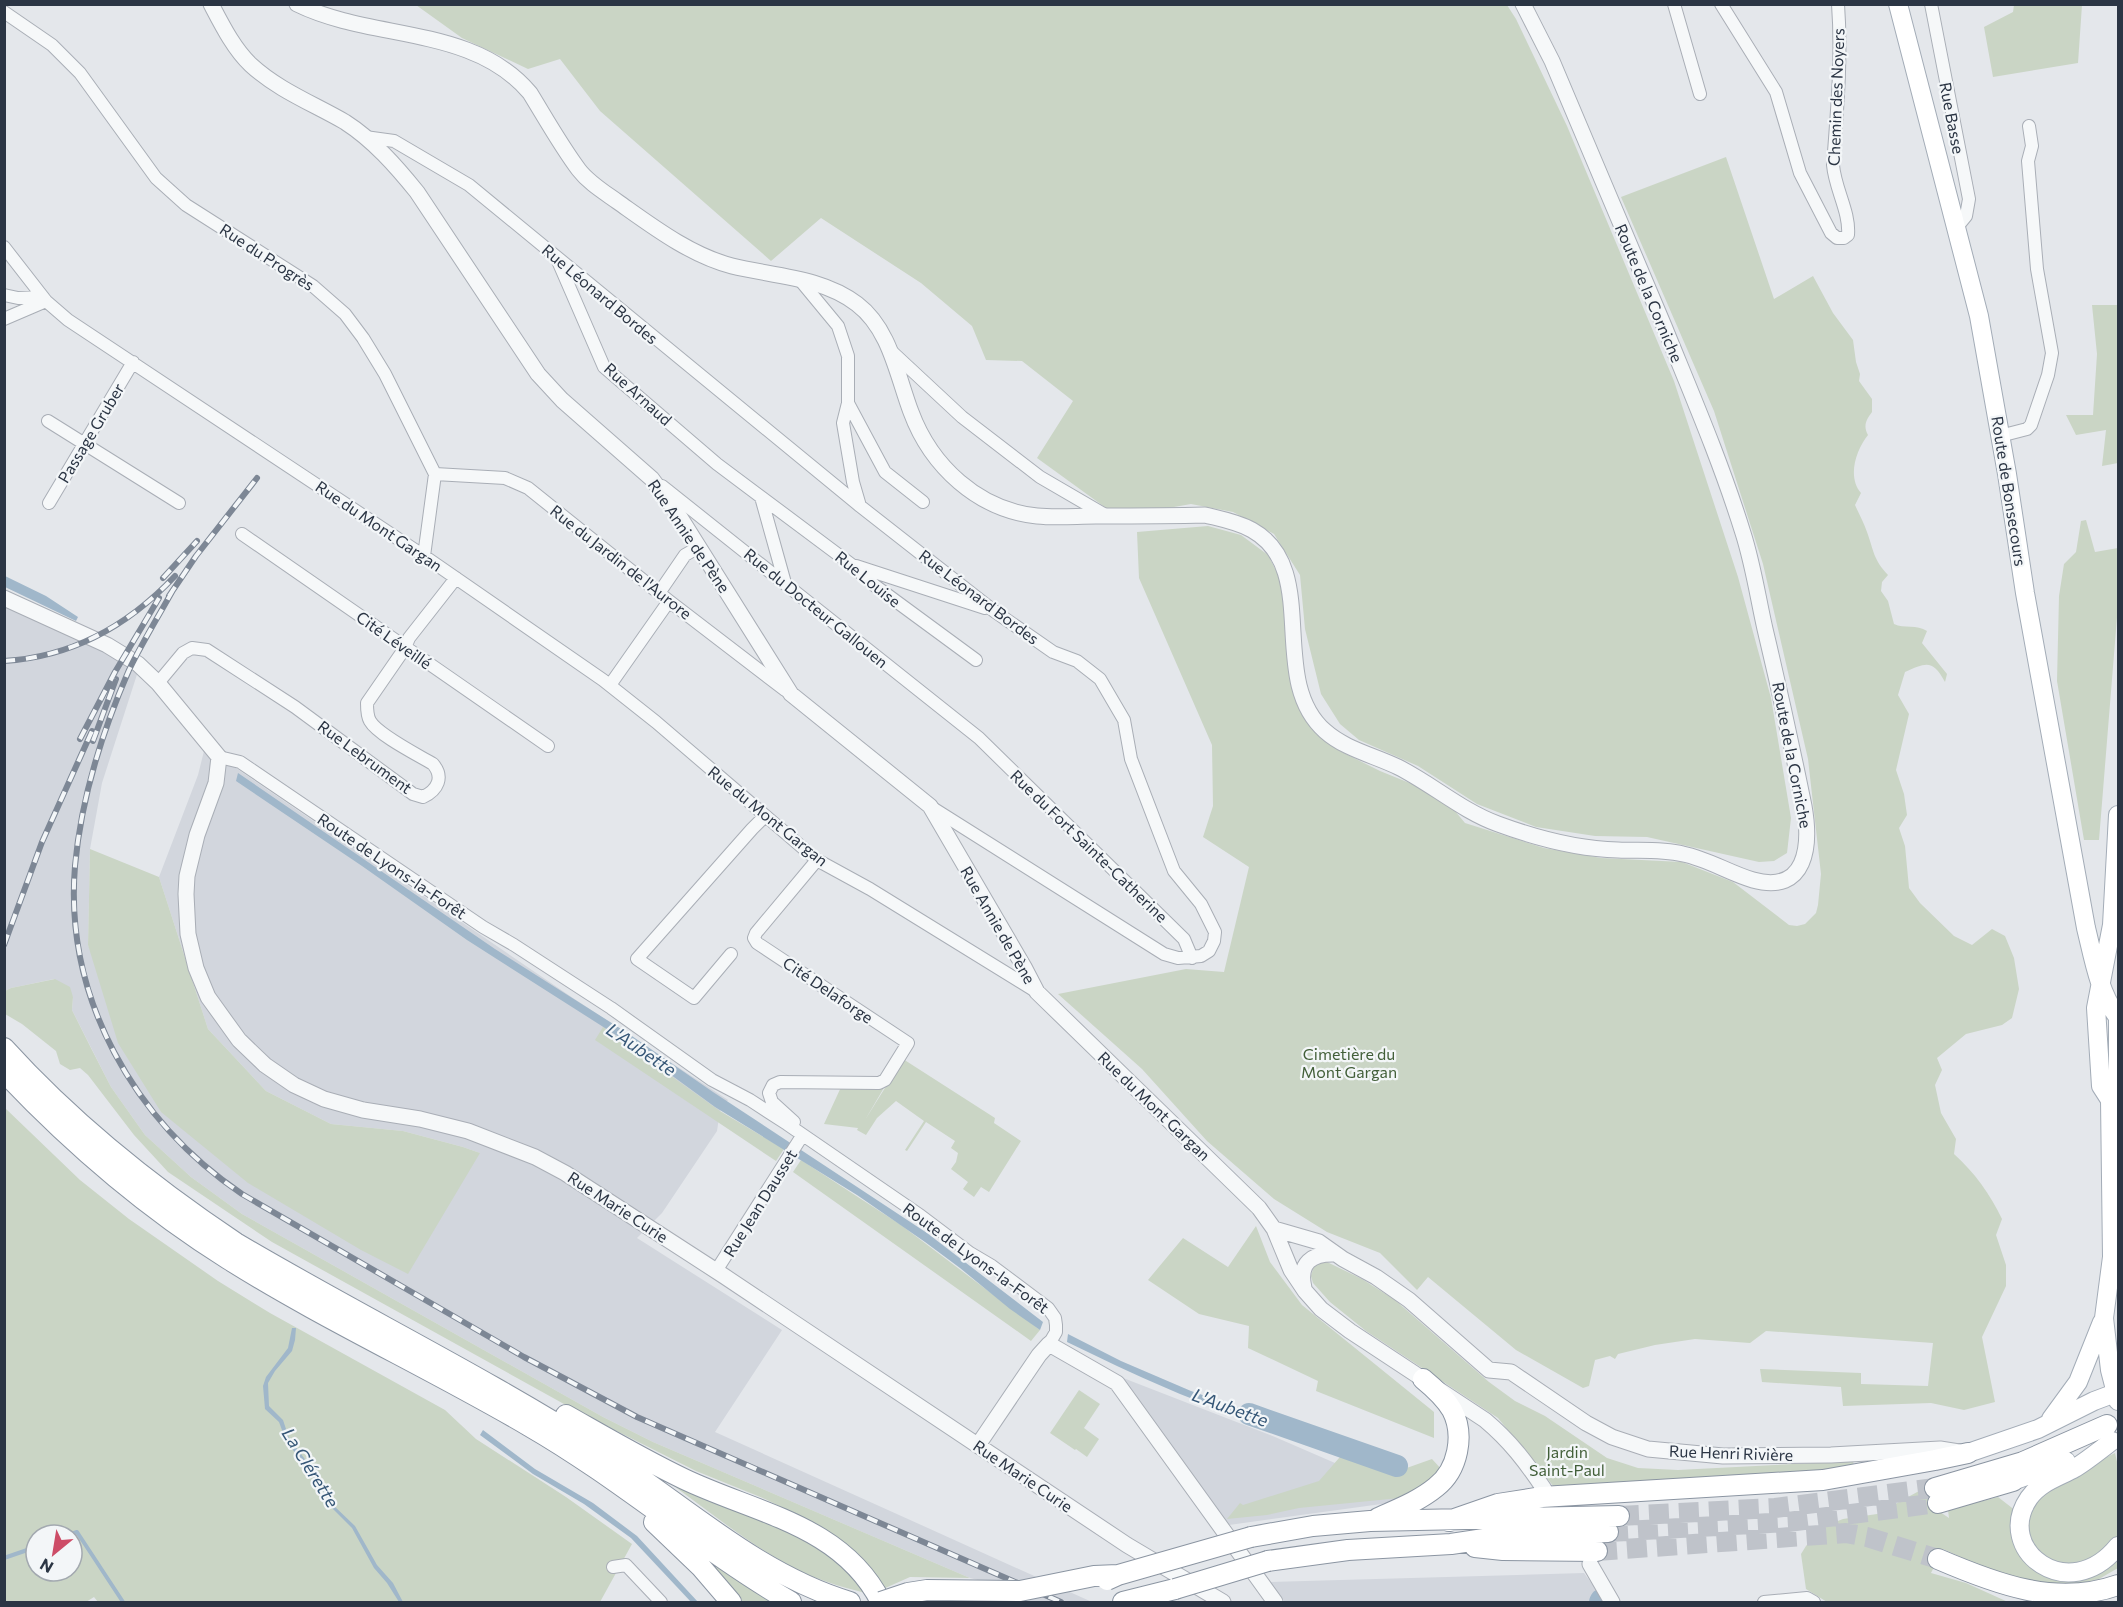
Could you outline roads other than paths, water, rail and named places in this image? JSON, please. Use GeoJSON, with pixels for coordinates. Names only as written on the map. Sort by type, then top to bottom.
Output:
{"type":"FeatureCollection","features":[{"type":"Feature","properties":{"kind":"highway"},"geometry":{"type":"LineString","coordinates":[[5,1048],[38,1084],[105,1145],[190,1212],[236,1243],[467,1371],[598,1449],[777,1571],[800,1584],[850,1602]]}},
{"type":"Feature","properties":{"kind":"highway"},"geometry":{"type":"LineString","coordinates":[[4,1072],[90,1156],[183,1229],[339,1323],[529,1426],[623,1486],[728,1562],[791,1602]]}},
{"type":"Feature","properties":{"kind":"highway"},"geometry":{"type":"LineString","coordinates":[[467,1371],[492,1374],[686,1480],[802,1527],[824,1539],[860,1570],[881,1602],[908,1593],[927,1590],[1020,1591],[1086,1577],[1118,1575]]}},
{"type":"Feature","properties":{"kind":"highway"},"geometry":{"type":"LineString","coordinates":[[1370,1521],[1425,1495],[1446,1478],[1453,1465],[1458,1451],[1457,1427],[1454,1417],[1437,1392],[1423,1379]]}},
{"type":"Feature","properties":{"kind":"highway"},"geometry":{"type":"LineString","coordinates":[[2013,1481],[1936,1495],[2109,1433]]}},
{"type":"Feature","properties":{"kind":"highway"},"geometry":{"type":"LineString","coordinates":[[1449,1521],[1498,1504],[1542,1497],[1823,1480],[1968,1453]]}},
{"type":"Feature","properties":{"kind":"highway"},"geometry":{"type":"LineString","coordinates":[[623,1486],[640,1510],[701,1567],[731,1602]]}},
{"type":"Feature","properties":{"kind":"highway"},"geometry":{"type":"LineString","coordinates":[[1036,1602],[1097,1585],[1118,1575],[1251,1538],[1313,1526],[1370,1521],[1613,1524],[1451,1544],[1348,1550],[1268,1561],[1123,1602]]}},
{"type":"Feature","properties":{"kind":"highway"},"geometry":{"type":"LineString","coordinates":[[1451,1544],[1594,1558]]}},
{"type":"Feature","properties":{"kind":"highway"},"geometry":{"type":"LineString","coordinates":[[1938,1559],[2010,1590],[2057,1601],[2088,1598],[2118,1585]]}},
{"type":"Feature","properties":{"kind":"highway"},"geometry":{"type":"LineString","coordinates":[[1147,1602],[1175,1588]]}},
{"type":"Feature","properties":{"kind":"main road","name":"Route de Bonsecours"},"geometry":{"type":"LineString","coordinates":[[1898,4],[1979,316],[2031,631],[2086,927],[2100,982],[2110,1008],[2118,1017],[2118,1089],[2110,1100]]}},
{"type":"Feature","properties":{"kind":"main road"},"geometry":{"type":"LineString","coordinates":[[2100,982],[2115,933],[2118,815]]}},
{"type":"Feature","properties":{"kind":"main road","name":"Route de Bonsecours"},"geometry":{"type":"LineString","coordinates":[[2100,982],[2096,1008],[2098,1056],[2101,1086],[2110,1100],[2112,1257]]}},
{"type":"Feature","properties":{"kind":"main road"},"geometry":{"type":"LineString","coordinates":[[2112,1257],[2118,1281]]}},
{"type":"Feature","properties":{"kind":"main road"},"geometry":{"type":"LineString","coordinates":[[2038,1429],[2059,1410],[2078,1382],[2092,1350],[2104,1318],[2112,1257]]}},
{"type":"Feature","properties":{"kind":"main road"},"geometry":{"type":"LineString","coordinates":[[1968,1453],[2038,1429],[2094,1401],[2118,1395],[2110,1370],[2104,1318]]}},
{"type":"Feature","properties":{"kind":"main road"},"geometry":{"type":"LineString","coordinates":[[2013,1481],[2109,1433]]}},
{"type":"Feature","properties":{"kind":"main road"},"geometry":{"type":"LineString","coordinates":[[2109,1433],[2075,1468],[2051,1479],[2038,1489],[2022,1512],[2020,1532],[2024,1544],[2034,1559],[2052,1572],[2061,1574],[2084,1573],[2097,1567],[2109,1558],[2118,1546]]}},
{"type":"Feature","properties":{"kind":"street","name":"Rue Annie de Pène"},"geometry":{"type":"LineString","coordinates":[[211,4],[230,39],[251,65],[365,137],[386,156],[417,192],[538,374],[562,400],[652,479],[678,514],[790,694],[930,806],[1024,966],[1036,992]]}},
{"type":"Feature","properties":{"kind":"street"},"geometry":{"type":"LineString","coordinates":[[297,4],[312,12],[340,21],[426,38],[480,55],[502,67],[530,93],[580,171],[596,186],[630,210],[706,258],[739,268],[800,280],[830,290],[856,304],[875,324],[889,348],[921,435],[935,457],[975,495],[995,505],[1037,516],[1108,516]]}},
{"type":"Feature","properties":{"kind":"street","name":"Route de la Corniche"},"geometry":{"type":"LineString","coordinates":[[1108,516],[1205,515],[1228,520],[1252,530],[1264,539],[1274,550],[1284,571],[1291,595],[1295,673],[1299,694],[1310,715],[1325,731],[1344,745],[1396,766],[1487,819],[1541,837],[1590,848],[1680,853],[1767,883],[1778,882],[1790,877],[1797,870],[1803,860],[1807,845],[1808,827],[1745,538],[1714,447],[1552,61],[1523,4]]}},
{"type":"Feature","properties":{"kind":"street"},"geometry":{"type":"LineString","coordinates":[[1674,4],[1700,94]]}},
{"type":"Feature","properties":{"kind":"street","name":"Chemin des Noyers"},"geometry":{"type":"LineString","coordinates":[[1721,4],[1776,92],[1800,173],[1831,232],[1837,238],[1844,238],[1848,235],[1849,226],[1834,178],[1833,165],[1839,83],[1838,4]]}},
{"type":"Feature","properties":{"kind":"street","name":"Rue Basse"},"geometry":{"type":"LineString","coordinates":[[1930,4],[1969,199],[1966,216],[1956,227]]}},
{"type":"Feature","properties":{"kind":"street","name":"Rue du Progrès"},"geometry":{"type":"LineString","coordinates":[[4,12],[52,45],[80,73],[156,178],[186,205],[313,286],[345,314],[385,374],[435,474]]}},
{"type":"Feature","properties":{"kind":"street"},"geometry":{"type":"LineString","coordinates":[[2000,436],[2027,429],[2031,425],[2048,375],[2052,353],[2037,269],[2028,161],[2032,146],[2029,126]]}},
{"type":"Feature","properties":{"kind":"street","name":"Rue Léonard Bordes"},"geometry":{"type":"LineString","coordinates":[[365,137],[394,141],[469,185],[860,506],[994,611],[1053,652],[1077,661],[1100,679],[1124,720],[1131,759],[1174,870],[1201,904],[1215,932],[1209,951],[1192,958]]}},
{"type":"Feature","properties":{"kind":"street","name":"Rue du Mont Gargan"},"geometry":{"type":"LineString","coordinates":[[4,247],[44,299],[68,320],[424,556],[610,685],[817,860],[870,889],[1036,992],[1259,1208],[1274,1228],[1291,1270],[1305,1291],[1321,1308],[1350,1331],[1500,1432],[1529,1465],[1544,1489]]}},
{"type":"Feature","properties":{"kind":"street","name":"Rue Arnaud"},"geometry":{"type":"LineString","coordinates":[[557,259],[604,367],[717,464],[761,497]]}},
{"type":"Feature","properties":{"kind":"street"},"geometry":{"type":"LineString","coordinates":[[800,280],[838,326],[848,356],[848,403],[843,423],[853,482],[860,506]]}},
{"type":"Feature","properties":{"kind":"street"},"geometry":{"type":"LineString","coordinates":[[4,295],[44,299]]}},
{"type":"Feature","properties":{"kind":"street"},"geometry":{"type":"LineString","coordinates":[[4,319],[44,299]]}},
{"type":"Feature","properties":{"kind":"street"},"geometry":{"type":"LineString","coordinates":[[889,348],[962,417],[1040,477],[1108,516]]}},
{"type":"Feature","properties":{"kind":"street","name":"Passage Gruber"},"geometry":{"type":"LineString","coordinates":[[49,504],[133,362]]}},
{"type":"Feature","properties":{"kind":"street"},"geometry":{"type":"LineString","coordinates":[[848,403],[885,472],[923,502]]}},
{"type":"Feature","properties":{"kind":"street"},"geometry":{"type":"LineString","coordinates":[[48,421],[179,503]]}},
{"type":"Feature","properties":{"kind":"street"},"geometry":{"type":"LineString","coordinates":[[424,556],[435,474]]}},
{"type":"Feature","properties":{"kind":"street","name":"Rue du Jardin de l'Aurore"},"geometry":{"type":"LineString","coordinates":[[435,474],[505,478],[528,488],[790,694]]}},
{"type":"Feature","properties":{"kind":"street","name":"Rue du Docteur Gallouen"},"geometry":{"type":"LineString","coordinates":[[652,479],[979,738]]}},
{"type":"Feature","properties":{"kind":"street"},"geometry":{"type":"LineString","coordinates":[[761,497],[785,583]]}},
{"type":"Feature","properties":{"kind":"street","name":"Rue Louise"},"geometry":{"type":"LineString","coordinates":[[761,497],[852,565],[874,585],[976,660]]}},
{"type":"Feature","properties":{"kind":"street","name":"Cité Léveillé"},"geometry":{"type":"LineString","coordinates":[[242,534],[548,746]]}},
{"type":"Feature","properties":{"kind":"street"},"geometry":{"type":"LineString","coordinates":[[610,685],[664,597],[685,555],[699,547]]}},
{"type":"Feature","properties":{"kind":"street"},"geometry":{"type":"LineString","coordinates":[[852,565],[994,611]]}},
{"type":"Feature","properties":{"kind":"street","name":"Rue Lebrument"},"geometry":{"type":"LineString","coordinates":[[159,683],[183,653],[192,648],[207,650],[295,707],[413,794],[423,797],[431,793],[439,782],[439,771],[433,764],[380,731],[370,722],[367,703],[405,648],[409,638],[456,578]]}},
{"type":"Feature","properties":{"kind":"street"},"geometry":{"type":"LineString","coordinates":[[4,598],[119,651],[138,664],[159,683],[219,757]]}},
{"type":"Feature","properties":{"kind":"street","name":"Rue du Fort Sainte-Catherine"},"geometry":{"type":"LineString","coordinates":[[979,738],[1184,939],[1192,958]]}},
{"type":"Feature","properties":{"kind":"street","name":"Rue Marie Curie"},"geometry":{"type":"LineString","coordinates":[[219,757],[217,776],[190,857],[186,894],[188,934],[196,968],[208,997],[229,1028],[250,1052],[279,1075],[324,1099],[363,1110],[445,1125],[535,1156],[716,1271],[1127,1545],[1223,1602]]}},
{"type":"Feature","properties":{"kind":"street","name":"Route de Lyons-la-Forêt"},"geometry":{"type":"LineString","coordinates":[[219,757],[240,762],[483,927],[610,1008],[712,1080],[750,1100],[797,1136],[921,1216],[1048,1308],[1055,1318],[1056,1325],[1056,1332],[1049,1344]]}},
{"type":"Feature","properties":{"kind":"street"},"geometry":{"type":"LineString","coordinates":[[930,806],[1164,954],[1178,958],[1192,958]]}},
{"type":"Feature","properties":{"kind":"street"},"geometry":{"type":"LineString","coordinates":[[731,954],[694,998],[638,958],[765,816]]}},
{"type":"Feature","properties":{"kind":"street","name":"Cité Delaforge"},"geometry":{"type":"LineString","coordinates":[[817,860],[754,938],[758,943],[908,1044]]}},
{"type":"Feature","properties":{"kind":"street","name":"Route de Lyons-la-Forêt"},"geometry":{"type":"LineString","coordinates":[[797,1136],[794,1122],[772,1102],[769,1093],[773,1085],[780,1082],[879,1083],[885,1080],[908,1044]]}},
{"type":"Feature","properties":{"kind":"street","name":"Rue Jean Dausset"},"geometry":{"type":"LineString","coordinates":[[716,1271],[789,1156],[797,1136]]}},
{"type":"Feature","properties":{"kind":"street","name":"Rue Henri Rivière"},"geometry":{"type":"LineString","coordinates":[[1274,1228],[1319,1242],[1335,1254],[1376,1277],[1409,1300],[1482,1366],[1496,1372],[1511,1372],[1586,1423],[1612,1437],[1648,1449],[1723,1456],[1831,1455],[1940,1449],[1968,1453]]}},
{"type":"Feature","properties":{"kind":"street"},"geometry":{"type":"LineString","coordinates":[[1305,1291],[1301,1277],[1310,1260],[1316,1255],[1335,1254]]}},
{"type":"Feature","properties":{"kind":"street"},"geometry":{"type":"LineString","coordinates":[[978,1446],[1049,1344],[1117,1383],[1274,1602]]}},
{"type":"Feature","properties":{"kind":"street"},"geometry":{"type":"LineString","coordinates":[[1594,1558],[1612,1602]]}},
{"type":"Feature","properties":{"kind":"street"},"geometry":{"type":"LineString","coordinates":[[613,1567],[626,1565],[661,1602]]}},
{"type":"Feature","properties":{"kind":"street"},"geometry":{"type":"LineString","coordinates":[[1764,1602],[1807,1598],[1814,1602]]}},
{"type":"Feature","properties":{"kind":"water"},"geometry":{"type":"Polygon","coordinates":[[[5,576],[46,596],[78,617],[76,621],[5,587],[5,576]]]}},
{"type":"Feature","properties":{"kind":"water"},"geometry":{"type":"Polygon","coordinates":[[[238,773],[495,949],[629,1034],[927,1233],[1043,1322],[1040,1330],[925,1242],[857,1195],[715,1107],[619,1037],[467,940],[236,781],[238,773]]]}},
{"type":"Feature","properties":{"kind":"water","name":"La Clérette"},"geometry":{"type":"Polygon","coordinates":[[[292,1328],[296,1328],[292,1351],[268,1383],[269,1406],[283,1420],[289,1438],[325,1486],[331,1503],[355,1526],[377,1565],[393,1583],[403,1602],[399,1602],[374,1568],[352,1528],[328,1504],[322,1488],[286,1441],[279,1422],[265,1409],[263,1386],[266,1377],[288,1348],[292,1328]]]}},
{"type":"Feature","properties":{"kind":"water"},"geometry":{"type":"Polygon","coordinates":[[[1068,1334],[1121,1361],[1191,1391],[1278,1421],[1276,1427],[1195,1400],[1144,1378],[1067,1342],[1068,1334]]]}},
{"type":"Feature","properties":{"kind":"water"},"geometry":{"type":"Polygon","coordinates":[[[483,1430],[535,1469],[593,1503],[637,1536],[698,1602],[691,1602],[631,1538],[584,1504],[533,1474],[480,1435],[483,1430]]]}},
{"type":"Feature","properties":{"kind":"waterway","name":"L'Aubette"},"geometry":{"type":"LineString","coordinates":[[1249,1414],[1397,1466]]}},
{"type":"Feature","properties":{"kind":"waterway"},"geometry":{"type":"LineString","coordinates":[[84,1543],[123,1602]]}},
{"type":"Feature","properties":{"kind":"waterway"},"geometry":{"type":"LineString","coordinates":[[4,1558],[24,1551]]}},
{"type":"Feature","properties":{"kind":"tunnel"},"geometry":{"type":"LineString","coordinates":[[1619,1516],[1775,1508],[1935,1488]]}},
{"type":"Feature","properties":{"kind":"tunnel"},"geometry":{"type":"LineString","coordinates":[[1608,1532],[1788,1522],[1938,1503]]}},
{"type":"Feature","properties":{"kind":"tunnel"},"geometry":{"type":"LineString","coordinates":[[1597,1551],[1846,1533],[1867,1537],[1938,1559]]}},
{"type":"Feature","properties":{"kind":"railway"},"geometry":{"type":"LineString","coordinates":[[169,596],[196,556],[257,478]]}},
{"type":"Feature","properties":{"kind":"railway"},"geometry":{"type":"LineString","coordinates":[[163,578],[197,541]]}},
{"type":"Feature","properties":{"kind":"railway"},"geometry":{"type":"LineString","coordinates":[[4,661],[53,653],[98,635],[138,609],[175,576]]}},
{"type":"Feature","properties":{"kind":"railway"},"geometry":{"type":"LineString","coordinates":[[173,590],[129,670],[110,717],[94,766],[82,816],[75,866],[75,915],[81,963],[95,1009],[114,1052],[139,1093],[169,1131],[204,1165],[242,1194],[524,1357],[637,1417],[1061,1602]]}},
{"type":"Feature","properties":{"kind":"railway"},"geometry":{"type":"LineString","coordinates":[[80,739],[115,672],[159,598]]}},
{"type":"Feature","properties":{"kind":"railway"},"geometry":{"type":"LineString","coordinates":[[93,741],[116,679]]}},
{"type":"Feature","properties":{"kind":"railway"},"geometry":{"type":"LineString","coordinates":[[4,945],[42,842],[92,731]]}},
{"type":"Feature","properties":{"kind":"park label","name":"Cimetière du Mont Gargan"},"geometry":{"type":"Point","coordinates":[1349,1063]}},
{"type":"Feature","properties":{"kind":"park label","name":"Jardin Saint-Paul"},"geometry":{"type":"Point","coordinates":[1567,1461]}}]}
